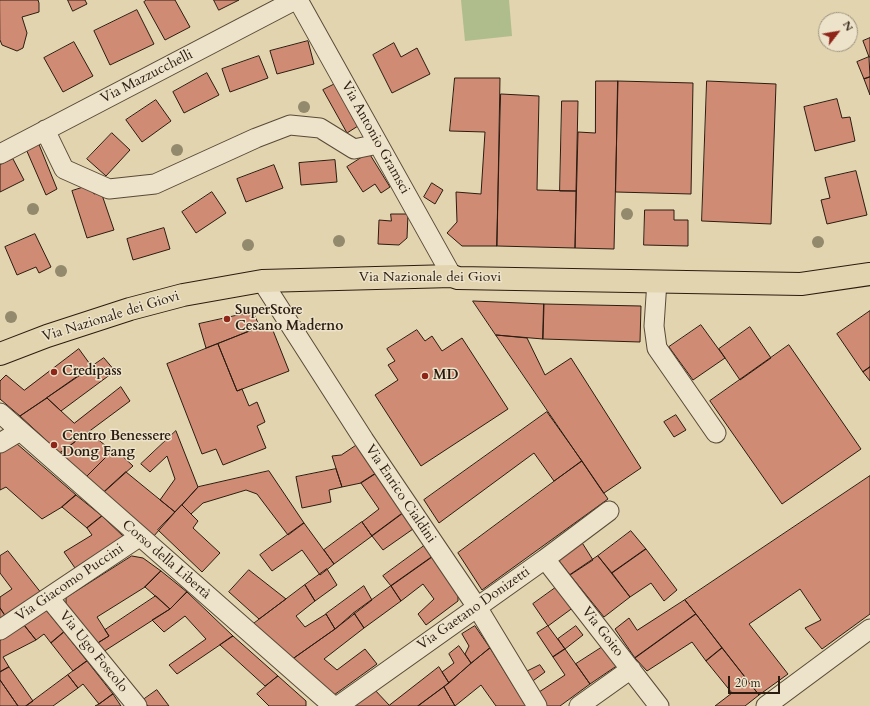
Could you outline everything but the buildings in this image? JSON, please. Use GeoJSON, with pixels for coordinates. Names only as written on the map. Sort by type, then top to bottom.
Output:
{"type":"FeatureCollection","features":[{"type":"Feature","properties":{"kind":"main road","name":"Via Nazionale dei Giovi"},"geometry":{"type":"LineString","coordinates":[[0,354],[130,309],[183,295],[262,281],[452,276],[458,278],[800,284],[870,274]]}},
{"type":"Feature","properties":{"kind":"street","name":"Via Mazzucchelli"},"geometry":{"type":"LineString","coordinates":[[0,154],[296,0]]}},
{"type":"Feature","properties":{"kind":"street","name":"Via Antonio Gramsci"},"geometry":{"type":"LineString","coordinates":[[296,0],[452,276]]}},
{"type":"Feature","properties":{"kind":"street"},"geometry":{"type":"LineString","coordinates":[[45,130],[64,169],[109,189],[155,184],[256,138],[290,125],[320,128],[354,149],[378,144]]}},
{"type":"Feature","properties":{"kind":"street","name":"Via Enrico Cialdini"},"geometry":{"type":"LineString","coordinates":[[262,281],[364,440],[477,607],[537,706]]}},
{"type":"Feature","properties":{"kind":"street"},"geometry":{"type":"LineString","coordinates":[[657,281],[654,326],[657,348],[716,433]]}},
{"type":"Feature","properties":{"kind":"street","name":"Corso della Libertà"},"geometry":{"type":"LineString","coordinates":[[0,413],[333,706]]}},
{"type":"Feature","properties":{"kind":"street"},"geometry":{"type":"LineString","coordinates":[[0,444],[20,431]]}},
{"type":"Feature","properties":{"kind":"street","name":"Via Gaetano Donizetti"},"geometry":{"type":"LineString","coordinates":[[338,706],[546,558],[609,511]]}},
{"type":"Feature","properties":{"kind":"street","name":"Via Giacomo Puccini"},"geometry":{"type":"LineString","coordinates":[[0,630],[140,536]]}},
{"type":"Feature","properties":{"kind":"street","name":"Via Goito"},"geometry":{"type":"LineString","coordinates":[[546,558],[659,706]]}},
{"type":"Feature","properties":{"kind":"street","name":"Via Ugo Foscolo"},"geometry":{"type":"LineString","coordinates":[[49,598],[137,706]]}},
{"type":"Feature","properties":{"kind":"street"},"geometry":{"type":"LineString","coordinates":[[766,706],[870,629]]}},
{"type":"Feature","properties":{"kind":"street"},"geometry":{"type":"LineString","coordinates":[[579,706],[631,669]]}},
{"type":"Feature","properties":{"kind":"green space"},"geometry":{"type":"Polygon","coordinates":[[[461,0],[509,0],[512,36],[465,41],[461,0]]]}},
{"type":"Feature","properties":{"kind":"place","name":"SuperStore Cesano Maderno"},"geometry":{"type":"Point","coordinates":[227,319]}},
{"type":"Feature","properties":{"kind":"place","name":"Credipass"},"geometry":{"type":"Point","coordinates":[54,372]}},
{"type":"Feature","properties":{"kind":"place","name":"MD"},"geometry":{"type":"Point","coordinates":[425,376]}},
{"type":"Feature","properties":{"kind":"place","name":"Centro Benessere Dong Fang"},"geometry":{"type":"Point","coordinates":[54,445]}}]}
